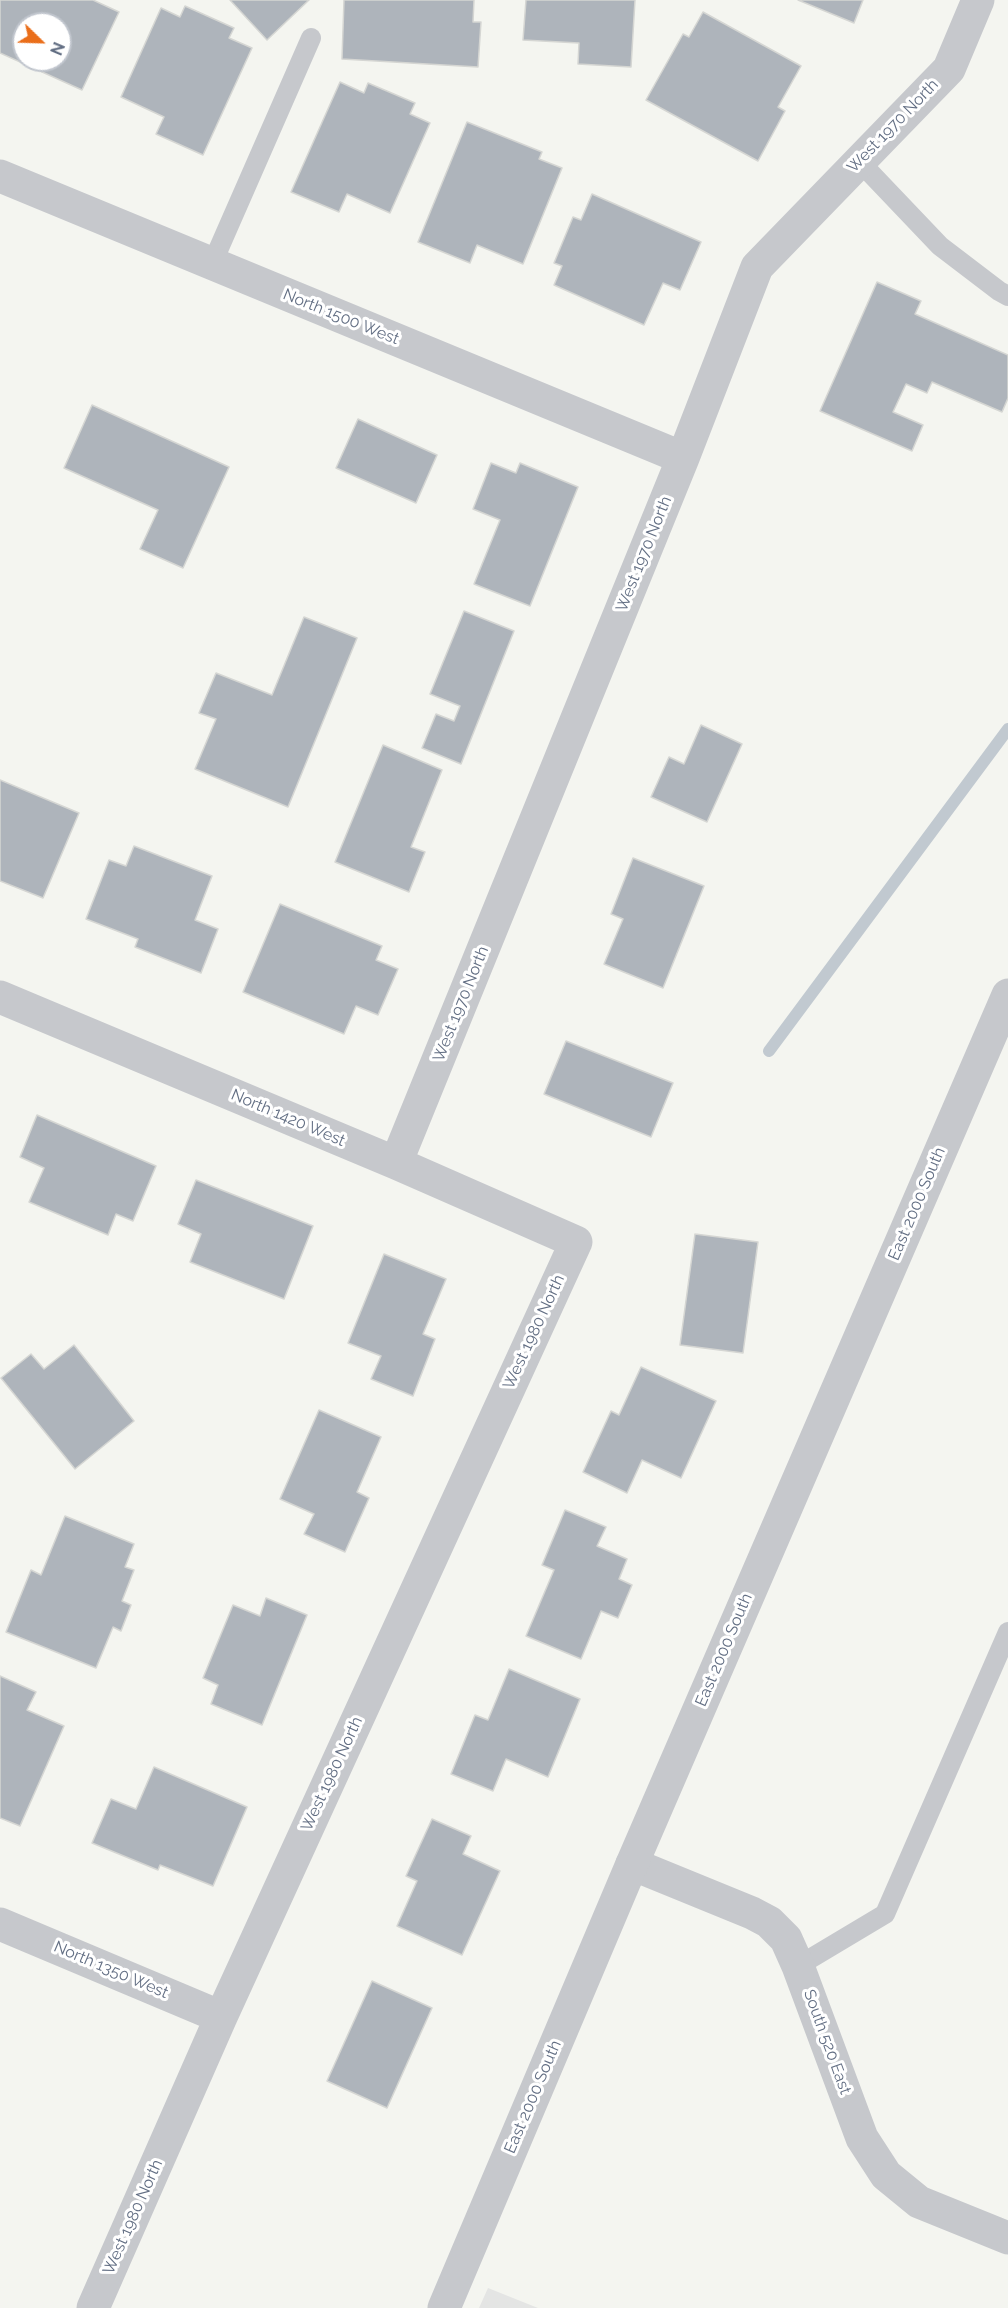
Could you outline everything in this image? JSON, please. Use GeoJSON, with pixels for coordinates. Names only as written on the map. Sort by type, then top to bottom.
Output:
{"type":"FeatureCollection","features":[{"type":"Feature","properties":{"kind":"street","name":"West 1970 North"},"geometry":{"type":"LineString","coordinates":[[396,1164],[683,458],[756,267],[948,69],[978,0]]}},
{"type":"Feature","properties":{"kind":"street","name":"North 1500 West"},"geometry":{"type":"LineString","coordinates":[[0,176],[683,458]]}},
{"type":"Feature","properties":{"kind":"street","name":"East 2000 South"},"geometry":{"type":"LineString","coordinates":[[444,2308],[632,1864],[1008,995]]}},
{"type":"Feature","properties":{"kind":"street","name":"North 1420 West"},"geometry":{"type":"LineString","coordinates":[[0,997],[576,1242]]}},
{"type":"Feature","properties":{"kind":"street","name":"West 1980 North"},"geometry":{"type":"LineString","coordinates":[[93,2308],[221,2017],[576,1242]]}},
{"type":"Feature","properties":{"kind":"street","name":"South 520 East"},"geometry":{"type":"LineString","coordinates":[[632,1864],[769,1922],[786,1939],[798,1965],[862,2138],[886,2175],[919,2202],[1008,2238]]}},
{"type":"Feature","properties":{"kind":"street","name":"North 1350 West"},"geometry":{"type":"LineString","coordinates":[[0,1924],[221,2017]]}},
{"type":"Feature","properties":{"kind":"lane"},"geometry":{"type":"LineString","coordinates":[[212,264],[312,38]]}},
{"type":"Feature","properties":{"kind":"lane"},"geometry":{"type":"LineString","coordinates":[[859,161],[940,246],[1008,296]]}},
{"type":"Feature","properties":{"kind":"lane"},"geometry":{"type":"LineString","coordinates":[[798,1965],[885,1914],[1008,1632]]}},
{"type":"Feature","properties":{"kind":"shaded area"},"geometry":{"type":"Polygon","coordinates":[[[488,2288],[538,2308],[479,2308],[488,2288]]]}},
{"type":"Feature","properties":{"kind":"building"},"geometry":{"type":"Polygon","coordinates":[[[0,0],[93,0],[119,12],[82,90],[42,72],[72,72],[72,12],[12,12],[12,58],[0,53],[0,0]]]}},
{"type":"Feature","properties":{"kind":"building"},"geometry":{"type":"Polygon","coordinates":[[[230,0],[309,0],[267,40],[230,0]]]}},
{"type":"Feature","properties":{"kind":"building"},"geometry":{"type":"Polygon","coordinates":[[[344,0],[474,0],[473,22],[481,22],[478,67],[342,59],[344,0]]]}},
{"type":"Feature","properties":{"kind":"building"},"geometry":{"type":"Polygon","coordinates":[[[526,0],[635,0],[631,67],[578,64],[579,43],[523,40],[526,0]]]}},
{"type":"Feature","properties":{"kind":"building"},"geometry":{"type":"Polygon","coordinates":[[[798,0],[863,0],[854,23],[798,0]]]}},
{"type":"Feature","properties":{"kind":"building"},"geometry":{"type":"Polygon","coordinates":[[[185,6],[234,28],[229,38],[252,48],[203,155],[156,134],[164,117],[121,97],[161,8],[180,17],[185,6]]]}},
{"type":"Feature","properties":{"kind":"building"},"geometry":{"type":"Polygon","coordinates":[[[703,12],[801,66],[778,107],[785,111],[758,161],[646,100],[683,34],[689,37],[703,12]]]}},
{"type":"Feature","properties":{"kind":"building"},"geometry":{"type":"Polygon","coordinates":[[[340,82],[364,93],[368,83],[415,103],[410,114],[430,123],[390,213],[347,194],[339,212],[291,192],[340,82]]]}},
{"type":"Feature","properties":{"kind":"building"},"geometry":{"type":"Polygon","coordinates":[[[467,122],[542,152],[539,159],[562,168],[523,264],[477,245],[470,263],[418,242],[467,122]]]}},
{"type":"Feature","properties":{"kind":"building"},"geometry":{"type":"Polygon","coordinates":[[[592,194],[701,242],[680,290],[663,283],[644,325],[554,285],[562,266],[554,263],[573,217],[581,220],[592,194]]]}},
{"type":"Feature","properties":{"kind":"building"},"geometry":{"type":"Polygon","coordinates":[[[877,282],[921,301],[915,314],[1008,355],[1008,398],[1002,412],[932,382],[927,393],[906,384],[893,412],[923,425],[912,451],[820,411],[877,282]]]}},
{"type":"Feature","properties":{"kind":"building"},"geometry":{"type":"Polygon","coordinates":[[[92,405],[229,467],[183,568],[140,549],[158,510],[64,468],[92,405]]]}},
{"type":"Feature","properties":{"kind":"building"},"geometry":{"type":"Polygon","coordinates":[[[358,419],[437,455],[416,503],[336,468],[358,419]]]}},
{"type":"Feature","properties":{"kind":"building"},"geometry":{"type":"Polygon","coordinates":[[[491,463],[516,473],[520,463],[578,487],[530,606],[474,584],[500,520],[473,509],[491,463]]]}},
{"type":"Feature","properties":{"kind":"building"},"geometry":{"type":"Polygon","coordinates":[[[464,611],[514,631],[461,764],[422,748],[436,714],[454,721],[460,706],[430,694],[464,611]]]}},
{"type":"Feature","properties":{"kind":"building"},"geometry":{"type":"Polygon","coordinates":[[[304,617],[357,638],[288,807],[195,769],[216,719],[199,713],[216,673],[272,695],[304,617]]]}},
{"type":"Feature","properties":{"kind":"building"},"geometry":{"type":"Polygon","coordinates":[[[701,725],[742,744],[707,822],[651,797],[669,757],[684,764],[701,725]]]}},
{"type":"Feature","properties":{"kind":"building"},"geometry":{"type":"Polygon","coordinates":[[[383,745],[442,770],[411,847],[425,852],[409,892],[335,862],[383,745]]]}},
{"type":"Feature","properties":{"kind":"building"},"geometry":{"type":"Polygon","coordinates":[[[0,780],[79,813],[43,898],[0,881],[0,780]]]}},
{"type":"Feature","properties":{"kind":"building"},"geometry":{"type":"Polygon","coordinates":[[[134,846],[212,876],[195,920],[218,929],[201,973],[135,947],[138,939],[86,919],[109,860],[126,866],[134,846]]]}},
{"type":"Feature","properties":{"kind":"building"},"geometry":{"type":"Polygon","coordinates":[[[633,858],[704,886],[663,988],[604,964],[623,919],[611,914],[633,858]]]}},
{"type":"Feature","properties":{"kind":"building"},"geometry":{"type":"Polygon","coordinates":[[[280,904],[382,946],[376,960],[398,969],[378,1015],[356,1006],[344,1034],[243,992],[280,904]]]}},
{"type":"Feature","properties":{"kind":"building"},"geometry":{"type":"Polygon","coordinates":[[[566,1041],[673,1083],[651,1137],[544,1094],[566,1041]]]}},
{"type":"Feature","properties":{"kind":"building"},"geometry":{"type":"Polygon","coordinates":[[[37,1115],[156,1166],[133,1221],[116,1214],[108,1235],[29,1202],[44,1168],[20,1157],[37,1115]]]}},
{"type":"Feature","properties":{"kind":"building"},"geometry":{"type":"Polygon","coordinates":[[[196,1180],[313,1226],[284,1299],[190,1262],[201,1234],[178,1224],[196,1180]]]}},
{"type":"Feature","properties":{"kind":"building"},"geometry":{"type":"Polygon","coordinates":[[[695,1234],[758,1242],[743,1353],[680,1345],[695,1234]]]}},
{"type":"Feature","properties":{"kind":"building"},"geometry":{"type":"Polygon","coordinates":[[[384,1254],[446,1279],[423,1334],[435,1339],[413,1396],[371,1379],[381,1356],[348,1343],[384,1254]]]}},
{"type":"Feature","properties":{"kind":"building"},"geometry":{"type":"Polygon","coordinates":[[[74,1345],[134,1421],[75,1469],[1,1378],[31,1354],[44,1369],[74,1345]]]}},
{"type":"Feature","properties":{"kind":"building"},"geometry":{"type":"Polygon","coordinates":[[[641,1367],[716,1401],[681,1478],[642,1460],[627,1493],[583,1472],[611,1411],[619,1415],[641,1367]]]}},
{"type":"Feature","properties":{"kind":"building"},"geometry":{"type":"Polygon","coordinates":[[[319,1410],[381,1437],[357,1492],[369,1498],[345,1552],[304,1534],[314,1514],[280,1499],[319,1410]]]}},
{"type":"Feature","properties":{"kind":"building"},"geometry":{"type":"Polygon","coordinates":[[[565,1510],[606,1527],[597,1546],[627,1559],[619,1579],[632,1585],[618,1618],[601,1611],[581,1659],[526,1636],[554,1570],[542,1565],[565,1510]]]}},
{"type":"Feature","properties":{"kind":"building"},"geometry":{"type":"Polygon","coordinates":[[[65,1516],[134,1544],[125,1567],[134,1570],[122,1601],[131,1605],[121,1631],[113,1627],[96,1668],[6,1632],[31,1570],[41,1575],[65,1516]]]}},
{"type":"Feature","properties":{"kind":"building"},"geometry":{"type":"Polygon","coordinates":[[[266,1598],[307,1615],[262,1725],[211,1704],[218,1685],[203,1678],[233,1605],[260,1616],[266,1598]]]}},
{"type":"Feature","properties":{"kind":"building"},"geometry":{"type":"Polygon","coordinates":[[[509,1669],[580,1699],[548,1777],[506,1759],[493,1791],[451,1774],[475,1715],[488,1720],[509,1669]]]}},
{"type":"Feature","properties":{"kind":"building"},"geometry":{"type":"Polygon","coordinates":[[[0,1676],[36,1692],[27,1710],[64,1726],[20,1826],[0,1818],[0,1676]]]}},
{"type":"Feature","properties":{"kind":"building"},"geometry":{"type":"Polygon","coordinates":[[[154,1767],[247,1807],[213,1886],[160,1865],[158,1870],[92,1843],[111,1799],[136,1809],[154,1767]]]}},
{"type":"Feature","properties":{"kind":"building"},"geometry":{"type":"Polygon","coordinates":[[[432,1819],[471,1836],[463,1854],[500,1871],[462,1955],[397,1926],[417,1881],[406,1876],[432,1819]]]}},
{"type":"Feature","properties":{"kind":"building"},"geometry":{"type":"Polygon","coordinates":[[[372,1981],[432,2008],[387,2108],[327,2081],[372,1981]]]}},
{"type":"Feature","properties":{"kind":"waterway"},"geometry":{"type":"LineString","coordinates":[[769,1051],[1008,729]]}}]}
